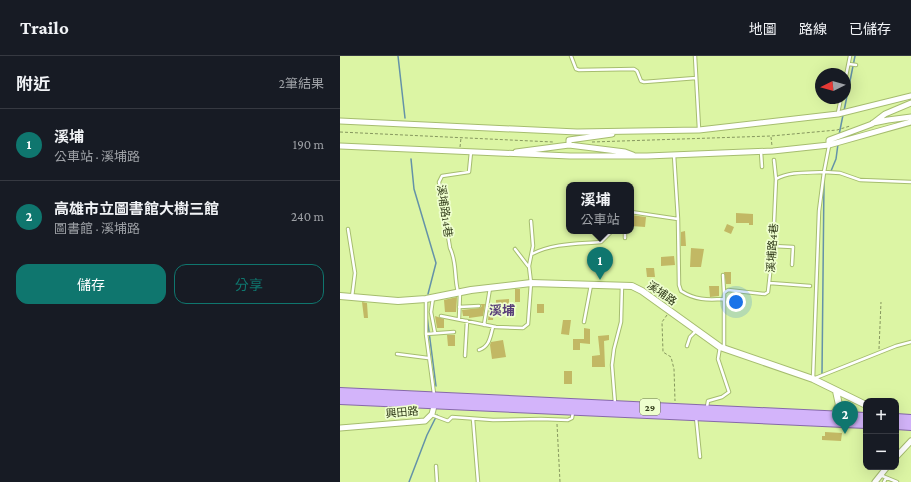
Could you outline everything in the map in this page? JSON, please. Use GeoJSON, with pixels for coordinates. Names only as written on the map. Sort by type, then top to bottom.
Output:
{"type":"FeatureCollection","features":[{"type":"Feature","properties":{"kind":"main road","name":"興田路"},"geometry":{"type":"LineString","coordinates":[[340,392],[435,401]]}},
{"type":"Feature","properties":{"kind":"main road","name":"興田路"},"geometry":{"type":"LineString","coordinates":[[340,400],[435,401]]}},
{"type":"Feature","properties":{"kind":"main road","name":"29"},"geometry":{"type":"LineString","coordinates":[[435,401],[675,408],[863,417]]}},
{"type":"Feature","properties":{"kind":"main road","name":"29"},"geometry":{"type":"LineString","coordinates":[[435,401],[574,411],[863,424]]}},
{"type":"Feature","properties":{"kind":"main road"},"geometry":{"type":"LineString","coordinates":[[899,418],[911,419]]}},
{"type":"Feature","properties":{"kind":"main road"},"geometry":{"type":"LineString","coordinates":[[899,425],[911,426]]}},
{"type":"Feature","properties":{"kind":"street"},"geometry":{"type":"LineString","coordinates":[[340,121],[577,132],[699,130],[838,114],[911,96]]}},
{"type":"Feature","properties":{"kind":"street"},"geometry":{"type":"LineString","coordinates":[[872,124],[885,114],[911,103]]}},
{"type":"Feature","properties":{"kind":"street"},"geometry":{"type":"LineString","coordinates":[[829,145],[829,140],[872,124],[911,117]]}},
{"type":"Feature","properties":{"kind":"street"},"geometry":{"type":"LineString","coordinates":[[340,146],[460,152],[635,157],[773,151],[829,145],[911,122]]}},
{"type":"Feature","properties":{"kind":"street"},"geometry":{"type":"LineString","coordinates":[[569,145],[569,140],[627,131]]}},
{"type":"Feature","properties":{"kind":"street"},"geometry":{"type":"LineString","coordinates":[[512,153],[526,149],[569,145],[625,152],[635,157]]}},
{"type":"Feature","properties":{"kind":"street","name":"溪埔路"},"geometry":{"type":"LineString","coordinates":[[426,299],[491,287],[532,283],[632,286],[642,291],[722,348],[813,380],[863,404]]}},
{"type":"Feature","properties":{"kind":"street"},"geometry":{"type":"LineString","coordinates":[[340,296],[398,301],[426,299]]}},
{"type":"Feature","properties":{"kind":"street"},"geometry":{"type":"LineString","coordinates":[[833,416],[839,406],[836,391]]}},
{"type":"Feature","properties":{"kind":"street","name":"興田路"},"geometry":{"type":"LineString","coordinates":[[340,428],[422,421],[432,414],[435,401]]}},
{"type":"Feature","properties":{"kind":"street"},"geometry":{"type":"LineString","coordinates":[[899,419],[911,422]]}},
{"type":"Feature","properties":{"kind":"street"},"geometry":{"type":"LineString","coordinates":[[899,454],[911,441]]}},
{"type":"Feature","properties":{"kind":"street"},"geometry":{"type":"LineString","coordinates":[[875,482],[884,470]]}},
{"type":"Feature","properties":{"kind":"lane"},"geometry":{"type":"LineString","coordinates":[[571,56],[576,69],[578,70],[634,70],[637,71],[641,81],[644,82],[696,78]]}},
{"type":"Feature","properties":{"kind":"lane"},"geometry":{"type":"LineString","coordinates":[[695,56],[699,130]]}},
{"type":"Feature","properties":{"kind":"lane"},"geometry":{"type":"LineString","coordinates":[[848,68],[850,56]]}},
{"type":"Feature","properties":{"kind":"lane"},"geometry":{"type":"LineString","coordinates":[[849,64],[856,64]]}},
{"type":"Feature","properties":{"kind":"lane"},"geometry":{"type":"LineString","coordinates":[[838,114],[840,104]]}},
{"type":"Feature","properties":{"kind":"lane"},"geometry":{"type":"LineString","coordinates":[[829,145],[819,211],[813,380],[879,353],[911,342]]}},
{"type":"Feature","properties":{"kind":"lane"},"geometry":{"type":"LineString","coordinates":[[761,151],[762,167]]}},
{"type":"Feature","properties":{"kind":"lane","name":"溪埔路14巷"},"geometry":{"type":"LineString","coordinates":[[459,292],[454,277],[454,256],[450,248],[439,182],[442,176],[469,172],[471,152]]}},
{"type":"Feature","properties":{"kind":"lane"},"geometry":{"type":"LineString","coordinates":[[674,155],[678,219],[678,281],[681,291],[700,300],[723,300]]}},
{"type":"Feature","properties":{"kind":"lane","name":"溪埔路4巷"},"geometry":{"type":"LineString","coordinates":[[724,292],[728,290],[765,294],[768,292],[773,246],[776,179],[774,160]]}},
{"type":"Feature","properties":{"kind":"lane"},"geometry":{"type":"LineString","coordinates":[[776,179],[781,176],[800,173],[824,172],[840,173],[860,180],[911,182]]}},
{"type":"Feature","properties":{"kind":"lane"},"geometry":{"type":"LineString","coordinates":[[634,212],[678,219]]}},
{"type":"Feature","properties":{"kind":"lane"},"geometry":{"type":"LineString","coordinates":[[441,316],[459,318],[493,327],[523,328],[528,324],[532,283],[529,266],[533,246],[531,222]]}},
{"type":"Feature","properties":{"kind":"lane"},"geometry":{"type":"LineString","coordinates":[[348,228],[355,273],[352,298]]}},
{"type":"Feature","properties":{"kind":"lane"},"geometry":{"type":"LineString","coordinates":[[532,254],[544,247],[602,242],[609,234]]}},
{"type":"Feature","properties":{"kind":"lane"},"geometry":{"type":"LineString","coordinates":[[625,238],[626,234]]}},
{"type":"Feature","properties":{"kind":"lane"},"geometry":{"type":"LineString","coordinates":[[773,246],[793,247],[792,265]]}},
{"type":"Feature","properties":{"kind":"lane"},"geometry":{"type":"LineString","coordinates":[[514,249],[529,266]]}},
{"type":"Feature","properties":{"kind":"lane"},"geometry":{"type":"LineString","coordinates":[[707,410],[708,401],[722,397],[729,392],[718,359],[722,348],[724,292],[723,275]]}},
{"type":"Feature","properties":{"kind":"lane"},"geometry":{"type":"LineString","coordinates":[[770,283],[810,286]]}},
{"type":"Feature","properties":{"kind":"lane"},"geometry":{"type":"LineString","coordinates":[[584,322],[591,284]]}},
{"type":"Feature","properties":{"kind":"lane"},"geometry":{"type":"LineString","coordinates":[[616,406],[612,365],[614,349],[621,322],[622,285]]}},
{"type":"Feature","properties":{"kind":"lane"},"geometry":{"type":"LineString","coordinates":[[484,325],[491,287]]}},
{"type":"Feature","properties":{"kind":"lane"},"geometry":{"type":"LineString","coordinates":[[459,292],[459,318]]}},
{"type":"Feature","properties":{"kind":"lane"},"geometry":{"type":"LineString","coordinates":[[433,298],[431,312],[434,333]]}},
{"type":"Feature","properties":{"kind":"lane"},"geometry":{"type":"LineString","coordinates":[[426,299],[428,358],[435,401]]}},
{"type":"Feature","properties":{"kind":"lane"},"geometry":{"type":"LineString","coordinates":[[460,307],[464,305],[479,306]]}},
{"type":"Feature","properties":{"kind":"lane"},"geometry":{"type":"LineString","coordinates":[[465,356],[468,321]]}},
{"type":"Feature","properties":{"kind":"lane"},"geometry":{"type":"LineString","coordinates":[[479,350],[486,347],[493,327]]}},
{"type":"Feature","properties":{"kind":"lane"},"geometry":{"type":"LineString","coordinates":[[687,346],[690,337],[697,330]]}},
{"type":"Feature","properties":{"kind":"lane"},"geometry":{"type":"LineString","coordinates":[[427,334],[454,332]]}},
{"type":"Feature","properties":{"kind":"lane"},"geometry":{"type":"LineString","coordinates":[[397,354],[428,358]]}},
{"type":"Feature","properties":{"kind":"lane"},"geometry":{"type":"LineString","coordinates":[[432,414],[448,421],[452,417],[493,420],[568,420],[572,418],[574,411]]}},
{"type":"Feature","properties":{"kind":"lane"},"geometry":{"type":"LineString","coordinates":[[696,416],[700,457]]}},
{"type":"Feature","properties":{"kind":"lane"},"geometry":{"type":"LineString","coordinates":[[473,418],[478,482]]}},
{"type":"Feature","properties":{"kind":"lane"},"geometry":{"type":"LineString","coordinates":[[436,466],[437,482]]}},
{"type":"Feature","properties":{"kind":"lane"},"geometry":{"type":"LineString","coordinates":[[880,475],[896,482]]}},
{"type":"Feature","properties":{"kind":"lane"},"geometry":{"type":"LineString","coordinates":[[884,482],[886,478]]}},
{"type":"Feature","properties":{"kind":"path"},"geometry":{"type":"LineString","coordinates":[[771,136],[773,151]]}},
{"type":"Feature","properties":{"kind":"path"},"geometry":{"type":"LineString","coordinates":[[460,152],[461,137]]}},
{"type":"Feature","properties":{"kind":"path"},"geometry":{"type":"LineString","coordinates":[[879,353],[881,302]]}},
{"type":"Feature","properties":{"kind":"path"},"geometry":{"type":"LineString","coordinates":[[670,311],[662,322],[663,352],[671,357],[674,369],[675,408]]}},
{"type":"Feature","properties":{"kind":"path"},"geometry":{"type":"LineString","coordinates":[[557,419],[560,482]]}},
{"type":"Feature","properties":{"kind":"building"},"geometry":{"type":"Polygon","coordinates":[[[736,213],[753,214],[753,225],[749,225],[749,223],[736,223],[736,213]]]}},
{"type":"Feature","properties":{"kind":"building"},"geometry":{"type":"Polygon","coordinates":[[[634,215],[646,217],[645,227],[634,226],[634,215]]]}},
{"type":"Feature","properties":{"kind":"building"},"geometry":{"type":"Polygon","coordinates":[[[727,224],[734,227],[731,234],[724,231],[727,224]]]}},
{"type":"Feature","properties":{"kind":"building"},"geometry":{"type":"Polygon","coordinates":[[[685,231],[686,246],[681,246],[681,232],[685,231]]]}},
{"type":"Feature","properties":{"kind":"building"},"geometry":{"type":"Polygon","coordinates":[[[691,248],[704,249],[701,267],[690,267],[691,248]]]}},
{"type":"Feature","properties":{"kind":"building"},"geometry":{"type":"Polygon","coordinates":[[[674,256],[675,265],[661,266],[661,257],[674,256]]]}},
{"type":"Feature","properties":{"kind":"building"},"geometry":{"type":"Polygon","coordinates":[[[646,268],[654,268],[655,277],[647,277],[646,268]]]}},
{"type":"Feature","properties":{"kind":"building"},"geometry":{"type":"Polygon","coordinates":[[[724,272],[731,272],[731,284],[726,284],[724,272]]]}},
{"type":"Feature","properties":{"kind":"building"},"geometry":{"type":"Polygon","coordinates":[[[709,286],[719,286],[719,296],[710,297],[709,286]]]}},
{"type":"Feature","properties":{"kind":"building"},"geometry":{"type":"Polygon","coordinates":[[[515,289],[520,289],[520,302],[515,302],[515,289]]]}},
{"type":"Feature","properties":{"kind":"building"},"geometry":{"type":"Polygon","coordinates":[[[457,297],[456,312],[445,312],[444,300],[457,297]]]}},
{"type":"Feature","properties":{"kind":"building"},"geometry":{"type":"Polygon","coordinates":[[[509,299],[506,313],[494,310],[493,320],[488,320],[490,305],[496,305],[496,300],[509,299]]]}},
{"type":"Feature","properties":{"kind":"building"},"geometry":{"type":"Polygon","coordinates":[[[362,302],[367,303],[368,318],[364,318],[362,302]]]}},
{"type":"Feature","properties":{"kind":"building"},"geometry":{"type":"Polygon","coordinates":[[[480,304],[485,304],[483,316],[469,318],[469,316],[463,316],[462,310],[480,308],[482,306],[480,304]]]}},
{"type":"Feature","properties":{"kind":"building"},"geometry":{"type":"Polygon","coordinates":[[[537,304],[544,304],[544,313],[537,313],[537,304]]]}},
{"type":"Feature","properties":{"kind":"building"},"geometry":{"type":"Polygon","coordinates":[[[435,316],[444,319],[444,328],[437,328],[435,316]]]}},
{"type":"Feature","properties":{"kind":"building"},"geometry":{"type":"Polygon","coordinates":[[[563,320],[571,320],[569,335],[561,334],[563,320]]]}},
{"type":"Feature","properties":{"kind":"building"},"geometry":{"type":"Polygon","coordinates":[[[584,328],[590,329],[590,344],[580,343],[580,350],[573,350],[573,339],[584,339],[584,328]]]}},
{"type":"Feature","properties":{"kind":"building"},"geometry":{"type":"Polygon","coordinates":[[[447,335],[455,335],[455,346],[448,346],[447,335]]]}},
{"type":"Feature","properties":{"kind":"building"},"geometry":{"type":"Polygon","coordinates":[[[609,335],[609,340],[604,341],[605,367],[592,367],[592,356],[600,355],[598,336],[609,335]]]}},
{"type":"Feature","properties":{"kind":"building"},"geometry":{"type":"Polygon","coordinates":[[[503,340],[506,357],[492,359],[491,342],[503,340]]]}},
{"type":"Feature","properties":{"kind":"building"},"geometry":{"type":"Polygon","coordinates":[[[564,371],[572,371],[572,384],[564,384],[564,371]]]}},
{"type":"Feature","properties":{"kind":"building"},"geometry":{"type":"Polygon","coordinates":[[[825,432],[842,433],[841,441],[822,440],[822,436],[825,436],[825,432]]]}},
{"type":"Feature","properties":{"kind":"waterway"},"geometry":{"type":"LineString","coordinates":[[398,56],[405,118]]}},
{"type":"Feature","properties":{"kind":"waterway"},"geometry":{"type":"LineString","coordinates":[[844,111],[855,56]]}},
{"type":"Feature","properties":{"kind":"waterway"},"geometry":{"type":"LineString","coordinates":[[839,135],[843,115]]}},
{"type":"Feature","properties":{"kind":"waterway"},"geometry":{"type":"LineString","coordinates":[[831,171],[836,159],[838,144]]}},
{"type":"Feature","properties":{"kind":"waterway"},"geometry":{"type":"LineString","coordinates":[[411,159],[414,189],[436,263],[428,294]]}},
{"type":"Feature","properties":{"kind":"waterway"},"geometry":{"type":"LineString","coordinates":[[822,374],[824,181]]}},
{"type":"Feature","properties":{"kind":"waterway"},"geometry":{"type":"LineString","coordinates":[[427,316],[436,386]]}},
{"type":"Feature","properties":{"kind":"waterway"},"geometry":{"type":"LineString","coordinates":[[409,482],[427,435],[437,415]]}},
{"type":"Feature","properties":{"kind":"place","name":"溪埔"},"geometry":{"type":"Point","coordinates":[600,280]}},
{"type":"Feature","properties":{"kind":"place","name":"高雄市立圖書館大樹三館"},"geometry":{"type":"Point","coordinates":[845,434]}},
{"type":"Feature","properties":{"kind":"district","name":"溪埔"},"geometry":{"type":"Point","coordinates":[502,310]}}]}
